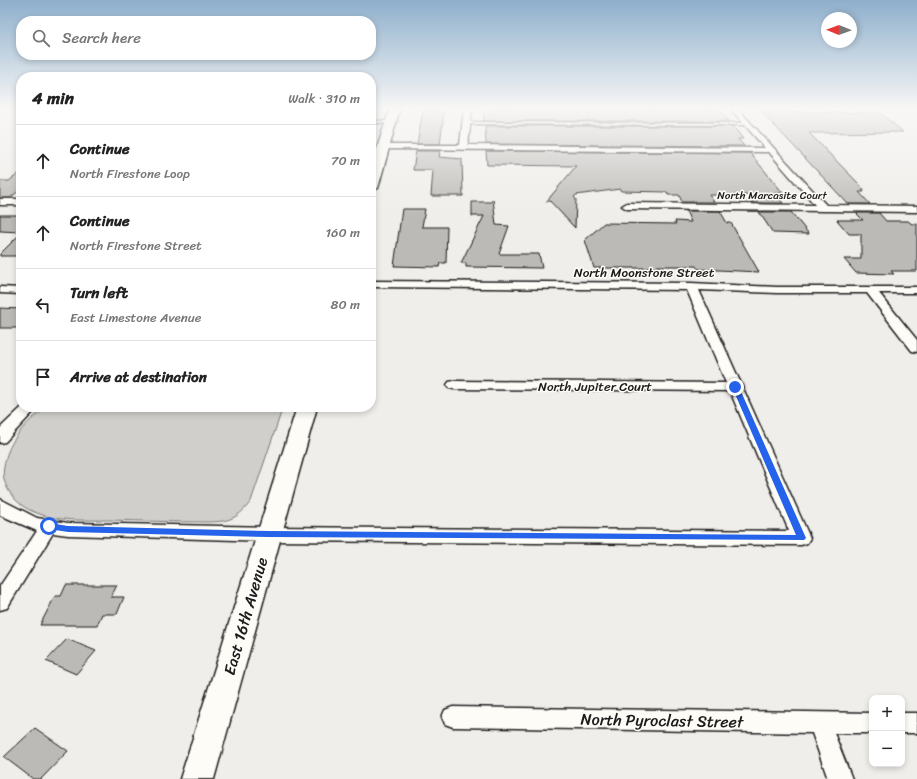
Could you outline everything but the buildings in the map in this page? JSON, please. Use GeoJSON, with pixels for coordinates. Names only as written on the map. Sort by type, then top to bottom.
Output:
{"type":"FeatureCollection","features":[{"type":"Feature","properties":{"kind":"street"},"geometry":{"type":"LineString","coordinates":[[765,144],[823,208]]}},
{"type":"Feature","properties":{"kind":"street"},"geometry":{"type":"LineString","coordinates":[[376,163],[383,147],[770,150]]}},
{"type":"Feature","properties":{"kind":"street"},"geometry":{"type":"LineString","coordinates":[[0,202],[16,202]]}},
{"type":"Feature","properties":{"kind":"street","name":"North Marcasite Court"},"geometry":{"type":"LineString","coordinates":[[627,206],[917,209]]}},
{"type":"Feature","properties":{"kind":"street","name":"North Moonstone Street"},"geometry":{"type":"LineString","coordinates":[[376,284],[691,286],[777,290],[917,290]]}},
{"type":"Feature","properties":{"kind":"street"},"geometry":{"type":"LineString","coordinates":[[0,504],[4,510],[34,524],[68,529],[269,534],[802,538],[691,286]]}},
{"type":"Feature","properties":{"kind":"street"},"geometry":{"type":"LineString","coordinates":[[0,290],[16,291]]}},
{"type":"Feature","properties":{"kind":"street"},"geometry":{"type":"LineString","coordinates":[[870,290],[917,348]]}},
{"type":"Feature","properties":{"kind":"street","name":"North Jupiter Court"},"geometry":{"type":"LineString","coordinates":[[454,385],[735,387]]}},
{"type":"Feature","properties":{"kind":"street"},"geometry":{"type":"LineString","coordinates":[[0,438],[25,412]]}},
{"type":"Feature","properties":{"kind":"street","name":"East 16th Avenue"},"geometry":{"type":"LineString","coordinates":[[197,779],[306,412]]}},
{"type":"Feature","properties":{"kind":"street"},"geometry":{"type":"LineString","coordinates":[[0,602],[49,526]]}},
{"type":"Feature","properties":{"kind":"street","name":"North Pyroclast Street"},"geometry":{"type":"LineString","coordinates":[[452,718],[869,723]]}},
{"type":"Feature","properties":{"kind":"street"},"geometry":{"type":"LineString","coordinates":[[819,722],[840,779]]}},
{"type":"Feature","properties":{"kind":"street"},"geometry":{"type":"LineString","coordinates":[[905,723],[917,723]]}},
{"type":"Feature","properties":{"kind":"shaded area"},"geometry":{"type":"Polygon","coordinates":[[[41,412],[281,412],[251,501],[237,516],[227,520],[207,522],[60,519],[41,515],[26,508],[10,493],[4,480],[3,473],[6,456],[14,440],[19,432],[41,412]]]}},
{"type":"Feature","properties":{"kind":"route"},"geometry":{"type":"LineString","coordinates":[[49,526],[68,529],[269,534],[802,538],[735,387]]}}]}
